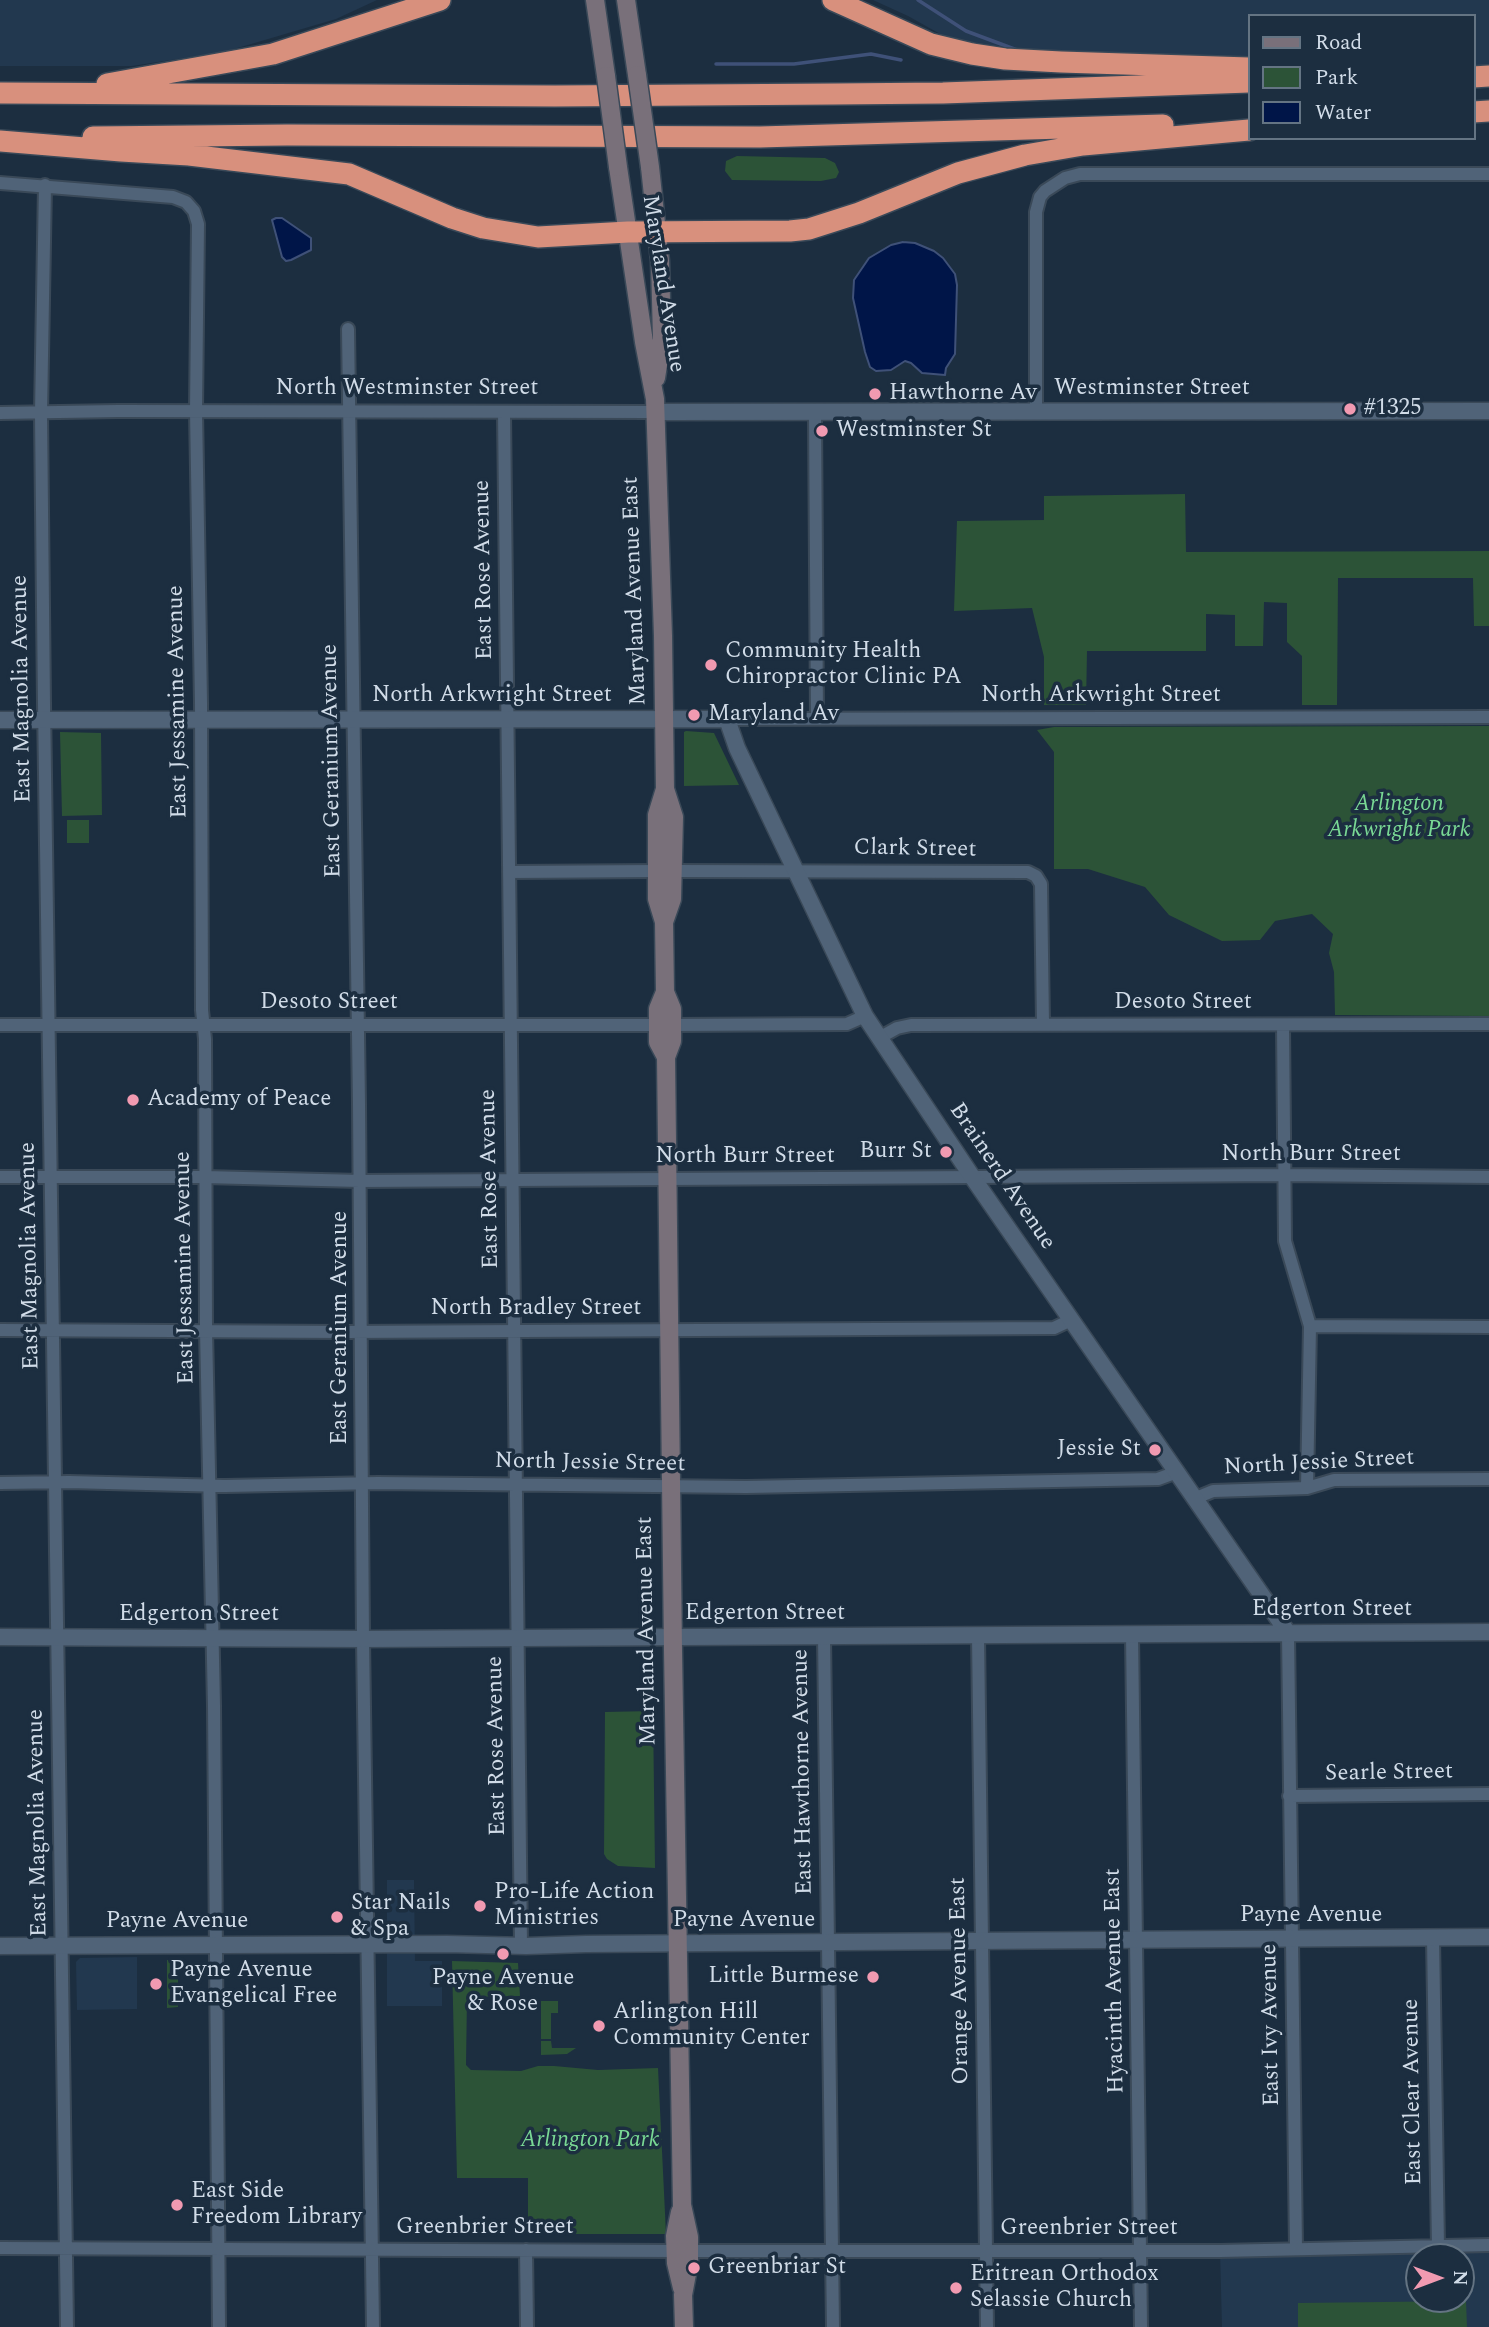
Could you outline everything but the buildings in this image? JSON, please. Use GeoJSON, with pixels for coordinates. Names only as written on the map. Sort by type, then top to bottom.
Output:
{"type":"FeatureCollection","features":[{"type":"Feature","properties":{"kind":"highway"},"geometry":{"type":"LineString","coordinates":[[33,94],[130,80],[273,54],[440,0]]}},
{"type":"Feature","properties":{"kind":"highway"},"geometry":{"type":"LineString","coordinates":[[833,0],[931,44],[972,54],[1005,59],[1248,68]]}},
{"type":"Feature","properties":{"kind":"highway"},"geometry":{"type":"LineString","coordinates":[[0,93],[530,96],[835,94],[943,93],[1248,82]]}},
{"type":"Feature","properties":{"kind":"highway"},"geometry":{"type":"LineString","coordinates":[[0,139],[287,135],[760,136],[1248,122]]}},
{"type":"Feature","properties":{"kind":"highway"},"geometry":{"type":"LineString","coordinates":[[0,139],[189,155],[349,174],[452,218],[538,237],[628,232],[810,229],[859,213],[958,173],[1025,155],[1096,144],[1248,131]]}},
{"type":"Feature","properties":{"kind":"main road","name":"Maryland Avenue"},"geometry":{"type":"LineString","coordinates":[[595,0],[644,342],[655,392]]}},
{"type":"Feature","properties":{"kind":"main road","name":"Maryland Avenue"},"geometry":{"type":"LineString","coordinates":[[626,0],[658,232],[662,339],[655,392]]}},
{"type":"Feature","properties":{"kind":"main road","name":"Maryland Avenue East"},"geometry":{"type":"LineString","coordinates":[[655,392],[665,789],[657,815],[665,871],[657,899],[664,922],[665,992],[658,1009],[665,1025],[658,1042],[666,1057],[682,2205],[675,2236],[682,2251],[676,2263],[683,2295],[684,2327]]}},
{"type":"Feature","properties":{"kind":"street"},"geometry":{"type":"LineString","coordinates":[[1036,412],[1037,204],[1045,191],[1065,178],[1080,174],[1489,174]]}},
{"type":"Feature","properties":{"kind":"street"},"geometry":{"type":"LineString","coordinates":[[0,183],[45,185]]}},
{"type":"Feature","properties":{"kind":"street","name":"East Jessamine Avenue"},"geometry":{"type":"LineString","coordinates":[[45,185],[173,197],[186,202],[194,211],[198,223],[195,411],[205,1039],[206,1330],[219,2327]]}},
{"type":"Feature","properties":{"kind":"street","name":"East Magnolia Avenue"},"geometry":{"type":"LineString","coordinates":[[45,185],[41,413],[67,2327]]}},
{"type":"Feature","properties":{"kind":"street","name":"East Geranium Avenue"},"geometry":{"type":"LineString","coordinates":[[348,329],[373,2327]]}},
{"type":"Feature","properties":{"kind":"street","name":"North Westminster Street"},"geometry":{"type":"LineString","coordinates":[[0,413],[349,411],[815,414]]}},
{"type":"Feature","properties":{"kind":"street","name":"Westminster Street"},"geometry":{"type":"LineString","coordinates":[[815,414],[1489,411]]}},
{"type":"Feature","properties":{"kind":"street","name":"East Rose Avenue"},"geometry":{"type":"LineString","coordinates":[[504,412],[522,1946]]}},
{"type":"Feature","properties":{"kind":"street"},"geometry":{"type":"LineString","coordinates":[[815,414],[817,719]]}},
{"type":"Feature","properties":{"kind":"street","name":"North Arkwright Street"},"geometry":{"type":"LineString","coordinates":[[0,720],[1489,718]]}},
{"type":"Feature","properties":{"kind":"street","name":"Brainerd Avenue"},"geometry":{"type":"LineString","coordinates":[[727,719],[737,748],[865,1016],[973,1178],[1288,1633]]}},
{"type":"Feature","properties":{"kind":"street","name":"Clark Street"},"geometry":{"type":"LineString","coordinates":[[509,872],[1028,872],[1036,876],[1041,884],[1043,1024]]}},
{"type":"Feature","properties":{"kind":"street","name":"Desoto Street"},"geometry":{"type":"LineString","coordinates":[[0,1025],[847,1024],[865,1016]]}},
{"type":"Feature","properties":{"kind":"street","name":"Desoto Street"},"geometry":{"type":"LineString","coordinates":[[879,1038],[897,1028],[911,1025],[1489,1024]]}},
{"type":"Feature","properties":{"kind":"street"},"geometry":{"type":"LineString","coordinates":[[1283,1025],[1285,1241],[1310,1326],[1307,1488]]}},
{"type":"Feature","properties":{"kind":"street","name":"North Burr Street"},"geometry":{"type":"LineString","coordinates":[[0,1177],[205,1177],[360,1181],[1285,1175],[1489,1177]]}},
{"type":"Feature","properties":{"kind":"street","name":"North Bradley Street"},"geometry":{"type":"LineString","coordinates":[[0,1329],[514,1331],[1054,1328],[1071,1320]]}},
{"type":"Feature","properties":{"kind":"street"},"geometry":{"type":"LineString","coordinates":[[1310,1326],[1489,1327]]}},
{"type":"Feature","properties":{"kind":"street","name":"North Jessie Street"},"geometry":{"type":"LineString","coordinates":[[0,1483],[671,1487],[1158,1479],[1178,1472]]}},
{"type":"Feature","properties":{"kind":"street","name":"North Jessie Street"},"geometry":{"type":"LineString","coordinates":[[1196,1497],[1213,1491],[1307,1488],[1334,1479],[1489,1479]]}},
{"type":"Feature","properties":{"kind":"street","name":"Edgerton Street"},"geometry":{"type":"LineString","coordinates":[[0,1637],[363,1639],[1489,1632]]}},
{"type":"Feature","properties":{"kind":"street","name":"East Ivy Avenue"},"geometry":{"type":"LineString","coordinates":[[1288,1633],[1296,2249]]}},
{"type":"Feature","properties":{"kind":"street","name":"Hyacinth Avenue East"},"geometry":{"type":"LineString","coordinates":[[1132,1634],[1141,2327]]}},
{"type":"Feature","properties":{"kind":"street","name":"Orange Avenue East"},"geometry":{"type":"LineString","coordinates":[[978,1635],[988,2327]]}},
{"type":"Feature","properties":{"kind":"street","name":"East Hawthorne Avenue"},"geometry":{"type":"LineString","coordinates":[[824,1636],[832,2327]]}},
{"type":"Feature","properties":{"kind":"street","name":"Searle Street"},"geometry":{"type":"LineString","coordinates":[[1290,1796],[1489,1794]]}},
{"type":"Feature","properties":{"kind":"street","name":"Payne Avenue"},"geometry":{"type":"LineString","coordinates":[[0,1946],[522,1946],[1489,1937]]}},
{"type":"Feature","properties":{"kind":"street","name":"East Clear Avenue"},"geometry":{"type":"LineString","coordinates":[[1433,1938],[1438,2243]]}},
{"type":"Feature","properties":{"kind":"street","name":"Greenbrier Street"},"geometry":{"type":"LineString","coordinates":[[0,2248],[1141,2251],[1405,2247]]}},
{"type":"Feature","properties":{"kind":"street"},"geometry":{"type":"LineString","coordinates":[[526,2250],[527,2327]]}},
{"type":"Feature","properties":{"kind":"shaded area"},"geometry":{"type":"Polygon","coordinates":[[[0,0],[377,0],[336,19],[224,52],[132,66],[0,66],[0,0]]]}},
{"type":"Feature","properties":{"kind":"shaded area"},"geometry":{"type":"Polygon","coordinates":[[[873,0],[1489,0],[1489,74],[1475,74],[1475,14],[1248,14],[1248,80],[1060,72],[976,54],[873,0]]]}},
{"type":"Feature","properties":{"kind":"shaded area"},"geometry":{"type":"Polygon","coordinates":[[[387,1880],[414,1880],[415,1961],[442,1961],[442,2006],[387,2006],[387,1880]]]}},
{"type":"Feature","properties":{"kind":"shaded area"},"geometry":{"type":"Polygon","coordinates":[[[137,1957],[137,2009],[77,2010],[76,1962],[80,1958],[137,1957]]]}},
{"type":"Feature","properties":{"kind":"shaded area"},"geometry":{"type":"Polygon","coordinates":[[[1475,2245],[1489,2245],[1489,2327],[1222,2327],[1220,2251],[1405,2247],[1405,2313],[1475,2313],[1475,2245]]]}},
{"type":"Feature","properties":{"kind":"green space"},"geometry":{"type":"Polygon","coordinates":[[[737,156],[825,158],[835,163],[839,172],[836,178],[821,181],[732,180],[725,171],[726,161],[737,156]]]}},
{"type":"Feature","properties":{"kind":"green space"},"geometry":{"type":"Polygon","coordinates":[[[1185,494],[1186,552],[1489,551],[1489,626],[1474,626],[1473,578],[1338,578],[1337,705],[1302,705],[1302,656],[1287,642],[1287,603],[1264,602],[1263,646],[1235,646],[1235,615],[1206,614],[1206,651],[1087,651],[1086,705],[1044,705],[1044,657],[1032,608],[954,611],[957,521],[1044,520],[1044,496],[1185,494]]]}},
{"type":"Feature","properties":{"kind":"green space","name":"Arlington Arkwright Park"},"geometry":{"type":"Polygon","coordinates":[[[1489,726],[1489,1016],[1335,1015],[1334,972],[1329,953],[1333,934],[1312,914],[1275,921],[1260,940],[1222,941],[1169,915],[1145,887],[1088,869],[1054,869],[1054,752],[1037,730],[1054,727],[1489,726]]]}},
{"type":"Feature","properties":{"kind":"green space"},"geometry":{"type":"Polygon","coordinates":[[[686,731],[714,733],[739,785],[684,786],[686,731]]]}},
{"type":"Feature","properties":{"kind":"green space"},"geometry":{"type":"Polygon","coordinates":[[[60,732],[101,733],[102,815],[62,816],[60,732]]]}},
{"type":"Feature","properties":{"kind":"green space"},"geometry":{"type":"Polygon","coordinates":[[[67,820],[89,820],[89,843],[67,843],[67,820]]]}},
{"type":"Feature","properties":{"kind":"green space"},"geometry":{"type":"Polygon","coordinates":[[[653,1711],[655,1868],[618,1866],[604,1854],[605,1712],[653,1711]]]}},
{"type":"Feature","properties":{"kind":"green space"},"geometry":{"type":"Polygon","coordinates":[[[167,1960],[178,1960],[178,2007],[167,2008],[167,1960]]]}},
{"type":"Feature","properties":{"kind":"green space","name":"Arlington Park"},"geometry":{"type":"Polygon","coordinates":[[[452,1961],[518,1963],[520,1996],[467,1997],[466,2065],[471,2070],[521,2071],[538,2066],[598,2070],[658,2068],[666,2234],[528,2234],[528,2178],[457,2178],[452,1961]]]}},
{"type":"Feature","properties":{"kind":"green space"},"geometry":{"type":"Polygon","coordinates":[[[541,2001],[558,2001],[558,2013],[551,2013],[551,2039],[541,2039],[541,2001]]]}},
{"type":"Feature","properties":{"kind":"green space"},"geometry":{"type":"Polygon","coordinates":[[[541,2041],[551,2041],[552,2048],[576,2048],[567,2054],[541,2055],[541,2041]]]}},
{"type":"Feature","properties":{"kind":"green space"},"geometry":{"type":"Polygon","coordinates":[[[1405,2302],[1405,2313],[1466,2313],[1467,2327],[1298,2327],[1298,2303],[1405,2302]]]}},
{"type":"Feature","properties":{"kind":"water"},"geometry":{"type":"Polygon","coordinates":[[[282,218],[311,238],[311,250],[286,261],[282,257],[272,220],[282,218]]]}},
{"type":"Feature","properties":{"kind":"water"},"geometry":{"type":"Polygon","coordinates":[[[915,243],[934,251],[955,274],[955,354],[946,368],[945,375],[922,373],[905,361],[891,370],[876,371],[870,367],[865,352],[853,298],[854,280],[869,258],[891,245],[915,243]]]}},
{"type":"Feature","properties":{"kind":"waterway"},"geometry":{"type":"LineString","coordinates":[[918,0],[966,31],[1017,50]]}},
{"type":"Feature","properties":{"kind":"waterway"},"geometry":{"type":"LineString","coordinates":[[716,64],[794,64],[871,54],[901,60]]}},
{"type":"Feature","properties":{"kind":"place","name":"Hawthorne Av"},"geometry":{"type":"Point","coordinates":[875,394]}},
{"type":"Feature","properties":{"kind":"place","name":"#1325"},"geometry":{"type":"Point","coordinates":[1350,409]}},
{"type":"Feature","properties":{"kind":"place","name":"Westminster St"},"geometry":{"type":"Point","coordinates":[822,431]}},
{"type":"Feature","properties":{"kind":"place","name":"Community Health Chiropractor Clinic PA"},"geometry":{"type":"Point","coordinates":[711,665]}},
{"type":"Feature","properties":{"kind":"place","name":"Maryland Av"},"geometry":{"type":"Point","coordinates":[694,715]}},
{"type":"Feature","properties":{"kind":"place","name":"Academy of Peace"},"geometry":{"type":"Point","coordinates":[133,1100]}},
{"type":"Feature","properties":{"kind":"place","name":"Burr St"},"geometry":{"type":"Point","coordinates":[946,1152]}},
{"type":"Feature","properties":{"kind":"place","name":"Jessie St"},"geometry":{"type":"Point","coordinates":[1155,1450]}},
{"type":"Feature","properties":{"kind":"place","name":"Pro-Life Action Ministries"},"geometry":{"type":"Point","coordinates":[480,1906]}},
{"type":"Feature","properties":{"kind":"place","name":"Star Nails & Spa"},"geometry":{"type":"Point","coordinates":[337,1917]}},
{"type":"Feature","properties":{"kind":"place","name":"Payne Avenue & Rose"},"geometry":{"type":"Point","coordinates":[503,1954]}},
{"type":"Feature","properties":{"kind":"place","name":"Little Burmese"},"geometry":{"type":"Point","coordinates":[873,1977]}},
{"type":"Feature","properties":{"kind":"place","name":"Payne Avenue Evangelical Free"},"geometry":{"type":"Point","coordinates":[156,1984]}},
{"type":"Feature","properties":{"kind":"place","name":"Arlington Hill Community Center"},"geometry":{"type":"Point","coordinates":[599,2026]}},
{"type":"Feature","properties":{"kind":"place","name":"East Side Freedom Library"},"geometry":{"type":"Point","coordinates":[177,2205]}},
{"type":"Feature","properties":{"kind":"place","name":"Greenbriar St"},"geometry":{"type":"Point","coordinates":[694,2268]}},
{"type":"Feature","properties":{"kind":"place","name":"Eritrean Orthodox Selassie Church"},"geometry":{"type":"Point","coordinates":[956,2288]}}]}
